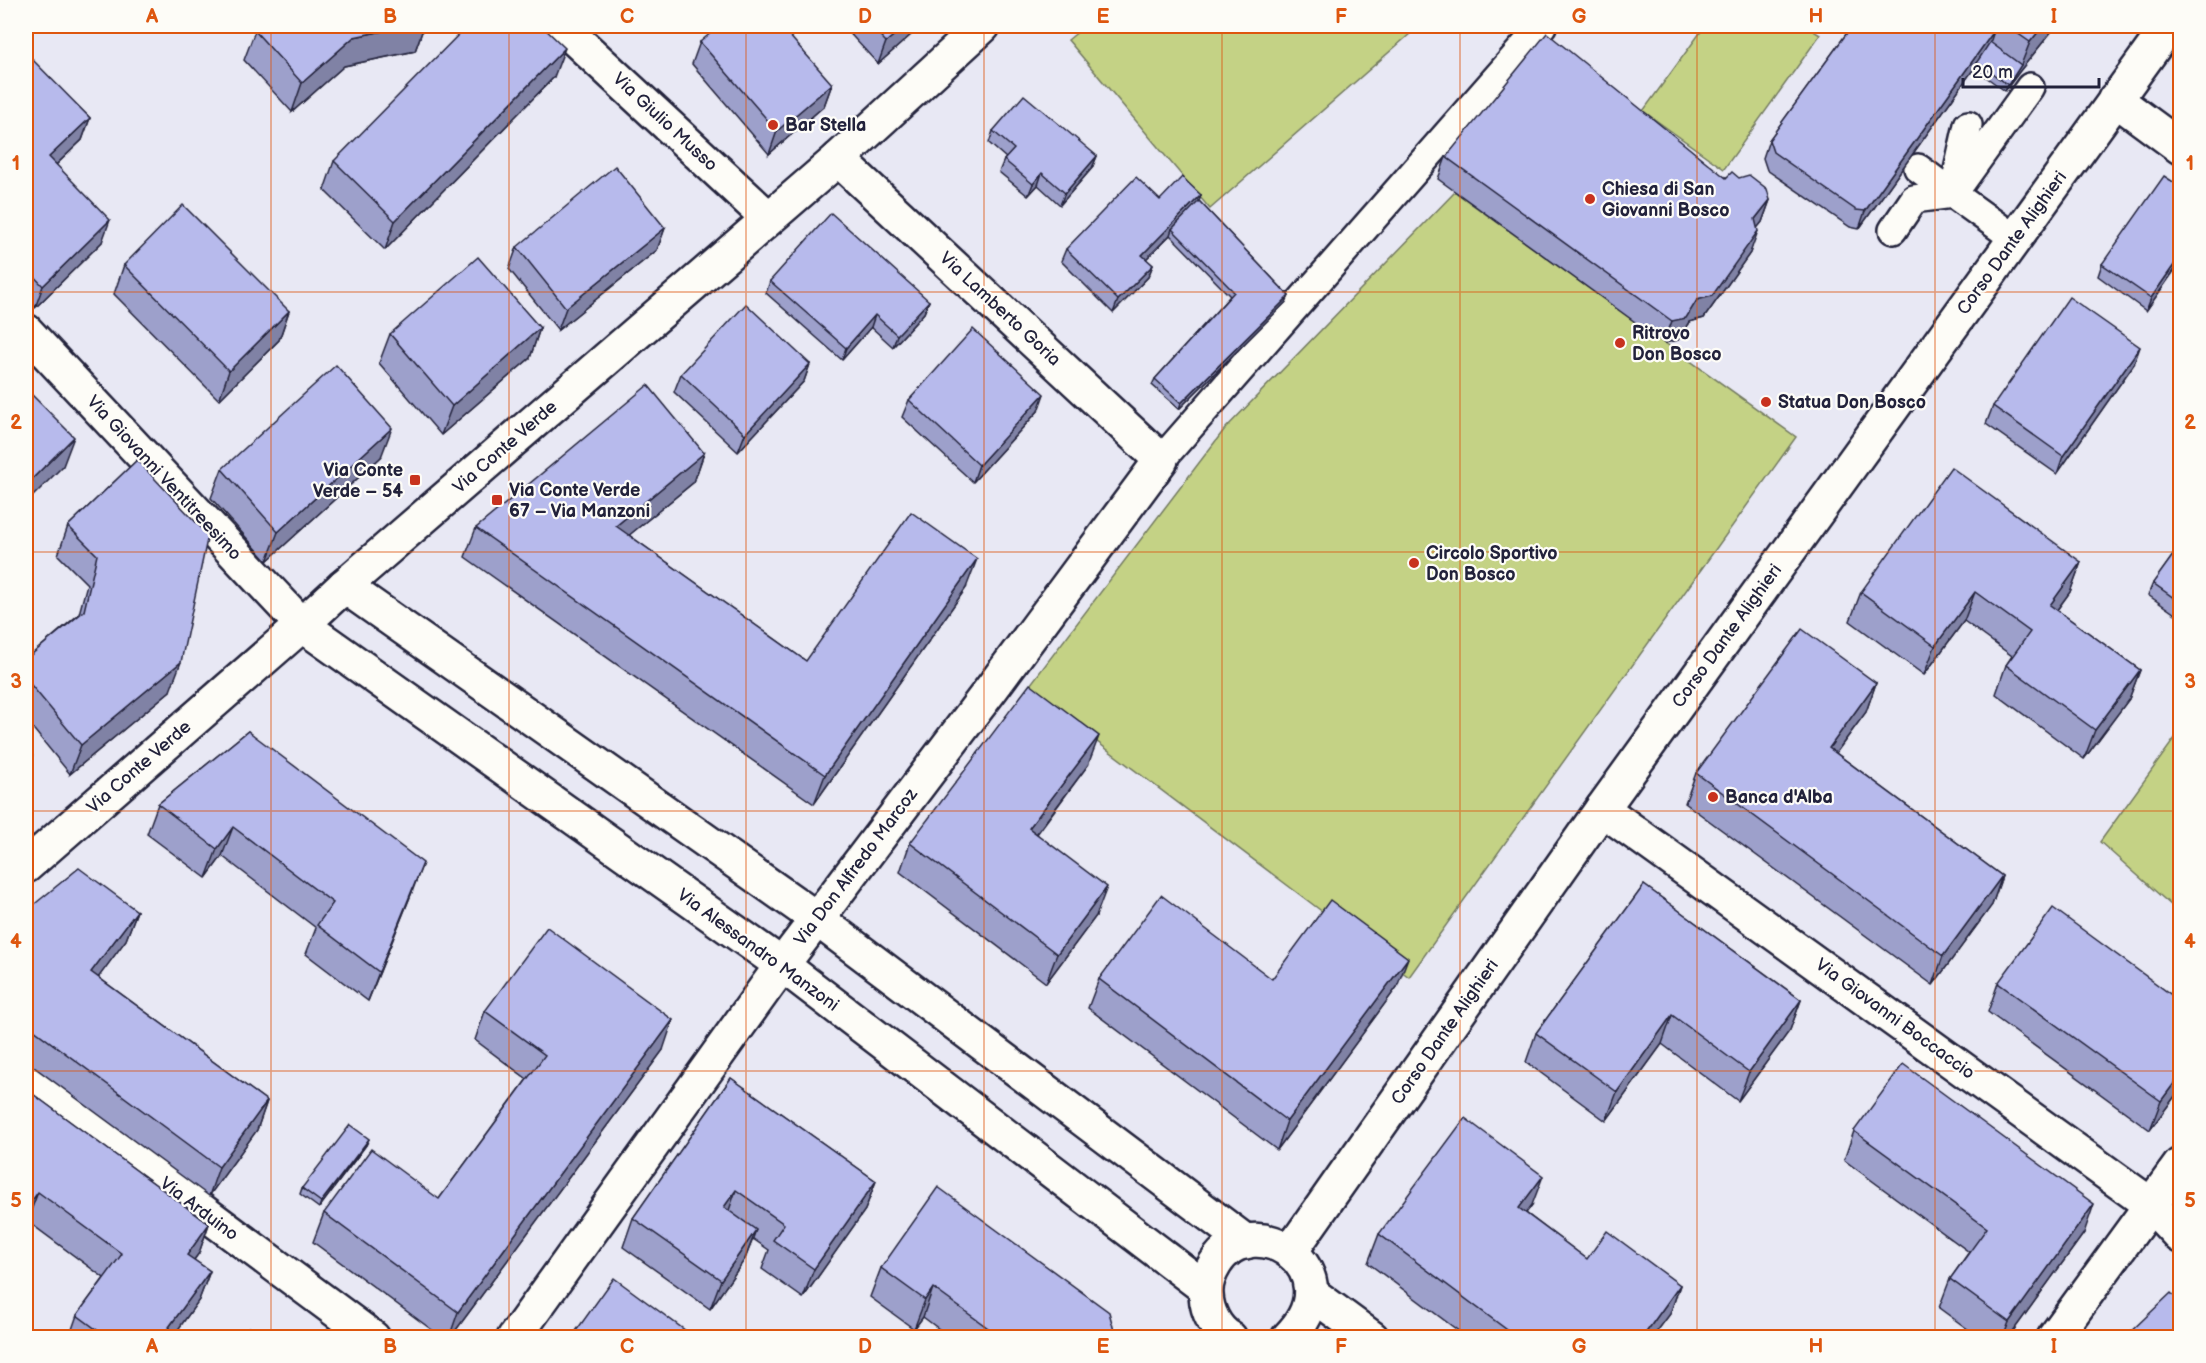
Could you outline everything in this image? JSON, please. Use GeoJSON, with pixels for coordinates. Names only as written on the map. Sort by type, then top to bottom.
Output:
{"type":"FeatureCollection","features":[{"type":"Feature","properties":{"kind":"street","name":"Via Giulio Musso"},"geometry":{"type":"LineString","coordinates":[[561,26],[768,218]]}},
{"type":"Feature","properties":{"kind":"street","name":"Via Conte Verde"},"geometry":{"type":"LineString","coordinates":[[26,867],[344,586],[838,159],[983,26]]}},
{"type":"Feature","properties":{"kind":"street","name":"Corso Dante Alighieri"},"geometry":{"type":"LineString","coordinates":[[1291,1251],[1602,809],[2169,26]]}},
{"type":"Feature","properties":{"kind":"street"},"geometry":{"type":"LineString","coordinates":[[2115,99],[2181,147]]}},
{"type":"Feature","properties":{"kind":"street","name":"Via Lamberto Goria"},"geometry":{"type":"LineString","coordinates":[[838,159],[1161,460]]}},
{"type":"Feature","properties":{"kind":"street","name":"Via Giovanni Ventitreesimo"},"geometry":{"type":"LineString","coordinates":[[26,331],[302,625]]}},
{"type":"Feature","properties":{"kind":"street","name":"Via Don Alfredo Marcoz"},"geometry":{"type":"LineString","coordinates":[[514,1338],[782,965],[1161,460]]}},
{"type":"Feature","properties":{"kind":"street"},"geometry":{"type":"LineString","coordinates":[[344,586],[817,919],[1246,1242]]}},
{"type":"Feature","properties":{"kind":"street","name":"Via Alessandro Manzoni"},"geometry":{"type":"LineString","coordinates":[[302,625],[782,965],[1205,1288]]}},
{"type":"Feature","properties":{"kind":"street","name":"Via Giovanni Boccaccio"},"geometry":{"type":"LineString","coordinates":[[1602,809],[2151,1204],[2181,1236]]}},
{"type":"Feature","properties":{"kind":"street","name":"Via Arduino"},"geometry":{"type":"LineString","coordinates":[[26,1080],[373,1338]]}},
{"type":"Feature","properties":{"kind":"street"},"geometry":{"type":"LineString","coordinates":[[2054,1338],[2181,1165]]}},
{"type":"Feature","properties":{"kind":"street"},"geometry":{"type":"LineString","coordinates":[[1226,1337],[1214,1322],[1207,1306],[1205,1288],[1210,1272],[1219,1258],[1231,1248],[1246,1242],[1262,1241],[1277,1244],[1291,1251],[1302,1263],[1309,1277],[1311,1293],[1308,1310],[1300,1326],[1288,1338]]}},
{"type":"Feature","properties":{"kind":"street"},"geometry":{"type":"LineString","coordinates":[[1311,1293],[1372,1338]]}},
{"type":"Feature","properties":{"kind":"lane"},"geometry":{"type":"LineString","coordinates":[[1161,460],[1542,26]]}},
{"type":"Feature","properties":{"kind":"lane"},"geometry":{"type":"LineString","coordinates":[[1893,230],[1914,199],[1953,194],[2030,87]]}},
{"type":"Feature","properties":{"kind":"lane"},"geometry":{"type":"LineString","coordinates":[[1953,194],[1968,125]]}},
{"type":"Feature","properties":{"kind":"lane"},"geometry":{"type":"LineString","coordinates":[[1918,168],[2014,238]]}},
{"type":"Feature","properties":{"kind":"green space"},"geometry":{"type":"Polygon","coordinates":[[[1085,26],[1419,26],[1210,209],[1068,40],[1085,26]]]}},
{"type":"Feature","properties":{"kind":"green space"},"geometry":{"type":"Polygon","coordinates":[[[1705,26],[1806,26],[1820,35],[1724,169],[1643,111],[1705,26]]]}},
{"type":"Feature","properties":{"kind":"green space","name":"Circolo Sportivo Don Bosco"},"geometry":{"type":"Polygon","coordinates":[[[1455,192],[1796,437],[1409,977],[1027,689],[1224,430],[1455,192]]]}},
{"type":"Feature","properties":{"kind":"green space"},"geometry":{"type":"Polygon","coordinates":[[[2180,731],[2180,913],[2100,842],[2180,731]]]}},
{"type":"Feature","properties":{"kind":"building"},"geometry":{"type":"Polygon","coordinates":[[[261,26],[407,26],[354,37],[302,83],[255,31],[261,26]]]}},
{"type":"Feature","properties":{"kind":"building"},"geometry":{"type":"Polygon","coordinates":[[[467,26],[542,26],[565,48],[395,221],[334,161],[467,26]]]}},
{"type":"Feature","properties":{"kind":"building"},"geometry":{"type":"Polygon","coordinates":[[[719,26],[781,26],[832,84],[777,131],[700,42],[719,26]]]}},
{"type":"Feature","properties":{"kind":"building"},"geometry":{"type":"Polygon","coordinates":[[[871,26],[905,26],[886,42],[871,26]]]}},
{"type":"Feature","properties":{"kind":"building"},"geometry":{"type":"Polygon","coordinates":[[[1852,26],[1987,26],[1994,31],[1865,211],[1856,210],[1773,152],[1769,140],[1852,26]]]}},
{"type":"Feature","properties":{"kind":"building"},"geometry":{"type":"Polygon","coordinates":[[[2007,26],[2043,26],[2030,42],[2007,26]]]}},
{"type":"Feature","properties":{"kind":"building","name":"Chiesa di San Giovanni Bosco"},"geometry":{"type":"Polygon","coordinates":[[[1547,33],[1726,178],[1732,172],[1739,178],[1749,175],[1767,189],[1770,200],[1755,219],[1758,231],[1712,296],[1697,300],[1686,318],[1672,321],[1446,157],[1547,33]]]}},
{"type":"Feature","properties":{"kind":"building"},"geometry":{"type":"Polygon","coordinates":[[[1990,42],[2021,65],[2008,85],[1977,62],[1990,42]]]}},
{"type":"Feature","properties":{"kind":"building"},"geometry":{"type":"Polygon","coordinates":[[[27,54],[90,118],[49,157],[110,220],[43,286],[26,268],[27,54]]]}},
{"type":"Feature","properties":{"kind":"building"},"geometry":{"type":"Polygon","coordinates":[[[1024,95],[1097,156],[1065,193],[1042,173],[1033,184],[1004,160],[1014,149],[993,131],[1024,95]]]}},
{"type":"Feature","properties":{"kind":"building"},"geometry":{"type":"Polygon","coordinates":[[[615,166],[665,228],[566,308],[517,247],[615,166]]]}},
{"type":"Feature","properties":{"kind":"building"},"geometry":{"type":"Polygon","coordinates":[[[2164,176],[2181,187],[2181,255],[2151,298],[2102,264],[2164,176]]]}},
{"type":"Feature","properties":{"kind":"building"},"geometry":{"type":"Polygon","coordinates":[[[1136,177],[1160,200],[1182,177],[1201,195],[1142,255],[1153,265],[1118,300],[1066,249],[1136,177]]]}},
{"type":"Feature","properties":{"kind":"building"},"geometry":{"type":"Polygon","coordinates":[[[1199,201],[1289,296],[1181,403],[1155,379],[1234,292],[1172,229],[1199,201]]]}},
{"type":"Feature","properties":{"kind":"building"},"geometry":{"type":"Polygon","coordinates":[[[183,205],[289,311],[229,371],[124,265],[183,205]]]}},
{"type":"Feature","properties":{"kind":"building"},"geometry":{"type":"Polygon","coordinates":[[[831,213],[929,301],[897,335],[875,315],[846,348],[770,281],[831,213]]]}},
{"type":"Feature","properties":{"kind":"building"},"geometry":{"type":"Polygon","coordinates":[[[478,257],[540,328],[452,406],[390,334],[478,257]]]}},
{"type":"Feature","properties":{"kind":"building"},"geometry":{"type":"Polygon","coordinates":[[[2069,297],[2140,347],[2063,456],[1993,406],[2069,297]]]}},
{"type":"Feature","properties":{"kind":"building"},"geometry":{"type":"Polygon","coordinates":[[[746,304],[810,364],[745,434],[681,374],[746,304]]]}},
{"type":"Feature","properties":{"kind":"building"},"geometry":{"type":"Polygon","coordinates":[[[973,329],[1044,394],[979,465],[909,400],[973,329]]]}},
{"type":"Feature","properties":{"kind":"building"},"geometry":{"type":"Polygon","coordinates":[[[336,365],[392,428],[278,532],[222,469],[336,365]]]}},
{"type":"Feature","properties":{"kind":"building"},"geometry":{"type":"Polygon","coordinates":[[[648,385],[704,453],[616,526],[806,661],[911,512],[977,559],[825,775],[476,528],[648,385]]]}},
{"type":"Feature","properties":{"kind":"building"},"geometry":{"type":"Polygon","coordinates":[[[26,389],[74,437],[26,485],[26,389]]]}},
{"type":"Feature","properties":{"kind":"building"},"geometry":{"type":"Polygon","coordinates":[[[137,460],[208,535],[181,662],[81,745],[26,679],[26,659],[84,611],[97,555],[68,526],[137,460]]]}},
{"type":"Feature","properties":{"kind":"building"},"geometry":{"type":"Polygon","coordinates":[[[1951,467],[2081,562],[2050,605],[2140,670],[2095,730],[2006,665],[2030,632],[1975,592],[1935,646],[1861,592],[1951,467]]]}},
{"type":"Feature","properties":{"kind":"building"},"geometry":{"type":"Polygon","coordinates":[[[2181,544],[2181,603],[2153,583],[2181,544]]]}},
{"type":"Feature","properties":{"kind":"building"},"geometry":{"type":"Polygon","coordinates":[[[1802,629],[1876,683],[1829,748],[2002,876],[1943,956],[1696,773],[1802,629]]]}},
{"type":"Feature","properties":{"kind":"building"},"geometry":{"type":"Polygon","coordinates":[[[1030,684],[1099,736],[1029,828],[1107,887],[1057,954],[910,843],[1030,684]]]}},
{"type":"Feature","properties":{"kind":"building"},"geometry":{"type":"Polygon","coordinates":[[[248,731],[423,863],[379,972],[317,925],[333,903],[233,827],[217,849],[158,804],[248,731]]]}},
{"type":"Feature","properties":{"kind":"building"},"geometry":{"type":"Polygon","coordinates":[[[26,750],[32,757],[26,761],[26,750]]]}},
{"type":"Feature","properties":{"kind":"building"},"geometry":{"type":"Polygon","coordinates":[[[79,868],[137,911],[91,972],[267,1101],[219,1167],[26,1024],[26,911],[79,868]]]}},
{"type":"Feature","properties":{"kind":"building"},"geometry":{"type":"Polygon","coordinates":[[[1644,885],[1801,1000],[1749,1072],[1672,1015],[1617,1092],[1536,1033],[1644,885]]]}},
{"type":"Feature","properties":{"kind":"building"},"geometry":{"type":"Polygon","coordinates":[[[1161,895],[1272,979],[1330,900],[1408,958],[1287,1121],[1099,979],[1161,895]]]}},
{"type":"Feature","properties":{"kind":"building"},"geometry":{"type":"Polygon","coordinates":[[[2053,908],[2181,1002],[2181,1074],[2161,1101],[1998,983],[2053,908]]]}},
{"type":"Feature","properties":{"kind":"building"},"geometry":{"type":"Polygon","coordinates":[[[547,927],[673,1020],[458,1312],[324,1213],[371,1149],[439,1199],[545,1055],[485,1011],[547,927]]]}},
{"type":"Feature","properties":{"kind":"building"},"geometry":{"type":"Polygon","coordinates":[[[1903,1064],[2094,1204],[2009,1322],[1950,1279],[1987,1228],[1854,1131],[1903,1064]]]}},
{"type":"Feature","properties":{"kind":"building"},"geometry":{"type":"Polygon","coordinates":[[[731,1078],[876,1181],[814,1269],[773,1240],[784,1224],[736,1190],[724,1207],[756,1230],[721,1280],[633,1218],[731,1078]]]}},
{"type":"Feature","properties":{"kind":"building"},"geometry":{"type":"Polygon","coordinates":[[[26,1089],[209,1224],[187,1255],[210,1271],[161,1338],[108,1338],[77,1315],[122,1254],[38,1192],[26,1209],[26,1089]]]}},
{"type":"Feature","properties":{"kind":"building"},"geometry":{"type":"Polygon","coordinates":[[[1465,1118],[1543,1176],[1519,1208],[1587,1259],[1607,1231],[1680,1285],[1642,1338],[1518,1338],[1379,1234],[1465,1118]]]}},
{"type":"Feature","properties":{"kind":"building"},"geometry":{"type":"Polygon","coordinates":[[[350,1125],[369,1139],[321,1202],[302,1188],[350,1125]]]}},
{"type":"Feature","properties":{"kind":"building"},"geometry":{"type":"Polygon","coordinates":[[[938,1187],[1109,1312],[1116,1338],[1002,1338],[933,1288],[925,1300],[881,1268],[938,1187]]]}},
{"type":"Feature","properties":{"kind":"building"},"geometry":{"type":"Polygon","coordinates":[[[614,1278],[690,1334],[687,1338],[571,1338],[614,1278]]]}},
{"type":"Feature","properties":{"kind":"building"},"geometry":{"type":"Polygon","coordinates":[[[2171,1293],[2181,1303],[2181,1338],[2124,1338],[2171,1293]]]}},
{"type":"Feature","properties":{"kind":"building"},"geometry":{"type":"Polygon","coordinates":[[[249,1327],[263,1338],[241,1338],[249,1327]]]}},
{"type":"Feature","properties":{"kind":"place","name":"Bar Stella"},"geometry":{"type":"Point","coordinates":[773,125]}},
{"type":"Feature","properties":{"kind":"place","name":"Chiesa di San Giovanni Bosco"},"geometry":{"type":"Point","coordinates":[1590,199]}},
{"type":"Feature","properties":{"kind":"place","name":"Ritrovo Don Bosco"},"geometry":{"type":"Point","coordinates":[1620,343]}},
{"type":"Feature","properties":{"kind":"place","name":"Statua Don Bosco"},"geometry":{"type":"Point","coordinates":[1766,402]}},
{"type":"Feature","properties":{"kind":"place","name":"Via Conte Verde – 54"},"geometry":{"type":"Point","coordinates":[415,480]}},
{"type":"Feature","properties":{"kind":"place","name":"Via Conte Verde 67 – Via Manzoni"},"geometry":{"type":"Point","coordinates":[497,500]}},
{"type":"Feature","properties":{"kind":"place","name":"Circolo Sportivo Don Bosco"},"geometry":{"type":"Point","coordinates":[1414,563]}},
{"type":"Feature","properties":{"kind":"place","name":"Banca d'Alba"},"geometry":{"type":"Point","coordinates":[1713,797]}}]}
